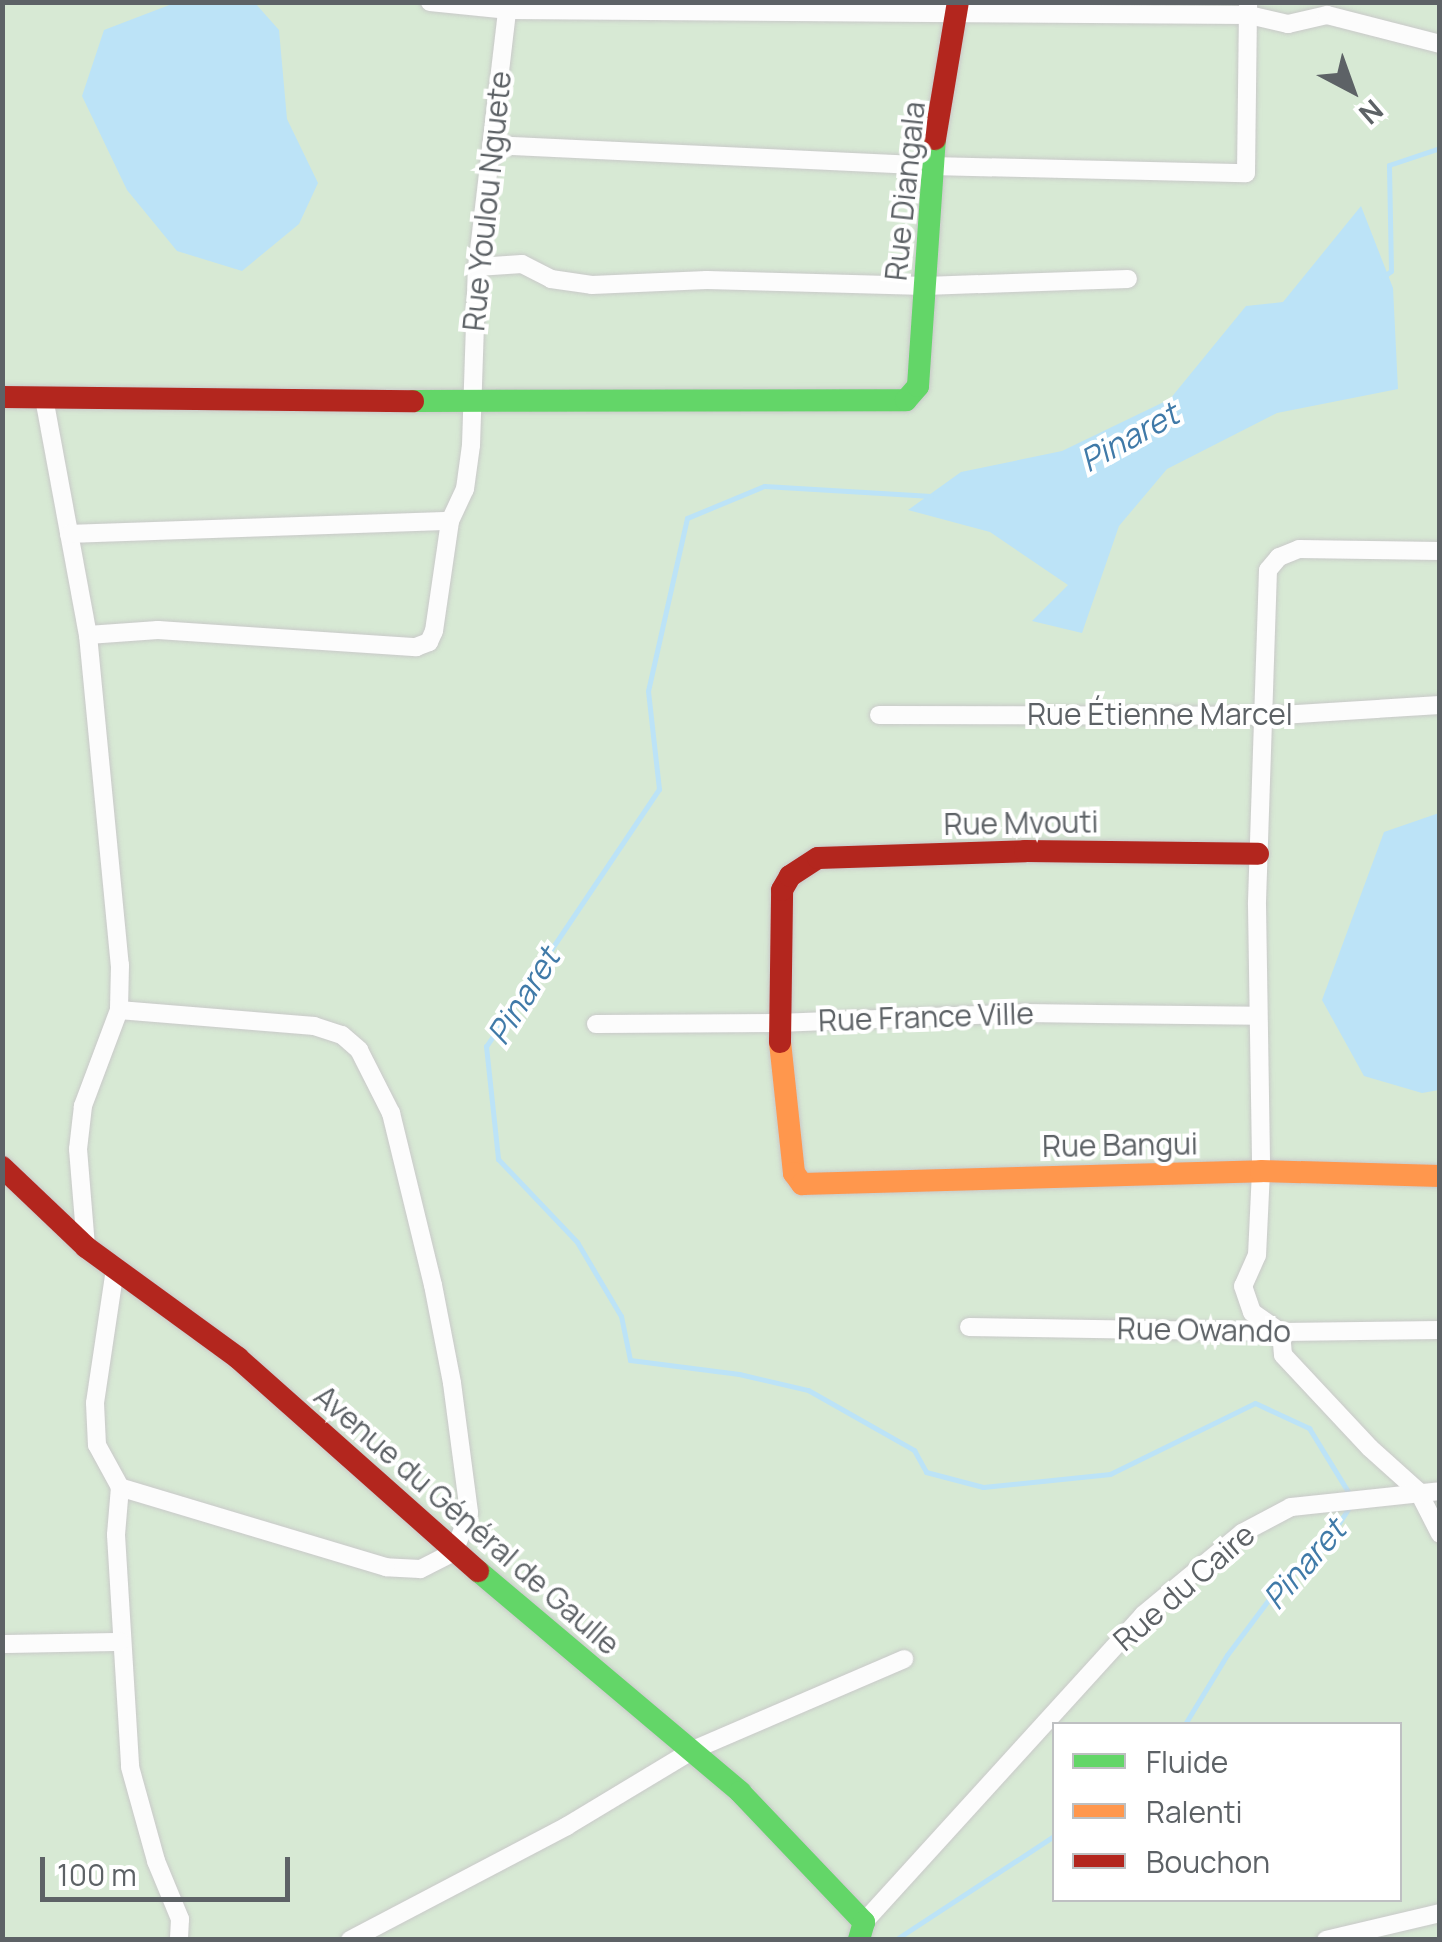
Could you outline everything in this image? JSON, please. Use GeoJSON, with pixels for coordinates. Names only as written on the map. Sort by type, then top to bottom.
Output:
{"type":"FeatureCollection","features":[{"type":"Feature","properties":{"kind":"street"},"geometry":{"type":"LineString","coordinates":[[430,2],[507,6],[1248,9],[1288,24],[1327,15],[1440,44]]}},
{"type":"Feature","properties":{"kind":"street","name":"Rue Youlou Nguete"},"geometry":{"type":"LineString","coordinates":[[88,636],[158,630],[416,648],[429,642],[434,631],[450,521],[465,489],[471,445],[469,400],[477,266],[507,6]]}},
{"type":"Feature","properties":{"kind":"street","name":"Rue Diangala"},"geometry":{"type":"LineString","coordinates":[[469,400],[906,400],[918,386],[931,166],[957,9]]}},
{"type":"Feature","properties":{"kind":"street"},"geometry":{"type":"LineString","coordinates":[[491,145],[931,166],[1246,173],[1248,9]]}},
{"type":"Feature","properties":{"kind":"street"},"geometry":{"type":"LineString","coordinates":[[477,266],[522,264],[551,279],[592,284],[707,280],[925,286],[1128,279]]}},
{"type":"Feature","properties":{"kind":"street"},"geometry":{"type":"LineString","coordinates":[[2,397],[469,400]]}},
{"type":"Feature","properties":{"kind":"street"},"geometry":{"type":"LineString","coordinates":[[44,398],[88,636],[118,952],[119,1010],[83,1106],[78,1149],[86,1247]]}},
{"type":"Feature","properties":{"kind":"street"},"geometry":{"type":"LineString","coordinates":[[68,534],[450,521]]}},
{"type":"Feature","properties":{"kind":"street"},"geometry":{"type":"LineString","coordinates":[[1440,551],[1299,549],[1280,557],[1268,570],[1258,854],[1261,1171],[1257,1255],[1243,1286],[1252,1312],[1281,1332],[1284,1355],[1370,1448],[1418,1491],[1440,1534]]}},
{"type":"Feature","properties":{"kind":"street","name":"Rue Étienne Marcel"},"geometry":{"type":"LineString","coordinates":[[879,715],[1265,716],[1440,705]]}},
{"type":"Feature","properties":{"kind":"street","name":"Rue Mvouti"},"geometry":{"type":"LineString","coordinates":[[778,1023],[782,890],[790,876],[818,858],[1025,851],[1258,854]]}},
{"type":"Feature","properties":{"kind":"street"},"geometry":{"type":"LineString","coordinates":[[119,1010],[314,1026],[342,1035],[359,1050],[391,1113],[452,1383],[469,1514],[454,1552],[420,1569],[386,1567],[120,1487]]}},
{"type":"Feature","properties":{"kind":"street","name":"Rue France Ville"},"geometry":{"type":"LineString","coordinates":[[596,1024],[778,1023],[1024,1012],[1257,1016]]}},
{"type":"Feature","properties":{"kind":"street","name":"Rue Bangui"},"geometry":{"type":"LineString","coordinates":[[778,1023],[794,1173],[802,1184],[828,1180],[1261,1171],[1440,1176]]}},
{"type":"Feature","properties":{"kind":"street","name":"Avenue du Général de Gaulle"},"geometry":{"type":"LineString","coordinates":[[2,1167],[86,1247],[238,1358],[454,1552],[693,1750],[740,1792],[862,1931]]}},
{"type":"Feature","properties":{"kind":"street"},"geometry":{"type":"LineString","coordinates":[[115,1269],[95,1403],[96,1445],[120,1487],[116,1535],[130,1768],[156,1861],[180,1918],[179,1940]]}},
{"type":"Feature","properties":{"kind":"street","name":"Rue Owando"},"geometry":{"type":"LineString","coordinates":[[969,1326],[1281,1332],[1440,1330]]}},
{"type":"Feature","properties":{"kind":"street","name":"Rue du Caire"},"geometry":{"type":"LineString","coordinates":[[862,1931],[1142,1616],[1242,1532],[1291,1507],[1440,1491]]}},
{"type":"Feature","properties":{"kind":"street"},"geometry":{"type":"LineString","coordinates":[[2,1644],[120,1642]]}},
{"type":"Feature","properties":{"kind":"street"},"geometry":{"type":"LineString","coordinates":[[350,1940],[566,1826],[693,1750],[904,1659]]}},
{"type":"Feature","properties":{"kind":"street"},"geometry":{"type":"LineString","coordinates":[[1326,1940],[1367,1934],[1440,1914]]}},
{"type":"Feature","properties":{"kind":"green space"},"geometry":{"type":"Polygon","coordinates":[[[3,3],[1439,3],[1439,1939],[3,1940],[3,3]]]}},
{"type":"Feature","properties":{"kind":"water"},"geometry":{"type":"Polygon","coordinates":[[[255,3],[279,30],[287,119],[318,183],[299,224],[242,271],[177,251],[127,190],[82,96],[104,30],[172,4],[255,3]]]}},
{"type":"Feature","properties":{"kind":"water"},"geometry":{"type":"Polygon","coordinates":[[[1361,206],[1393,288],[1398,389],[1277,413],[1167,469],[1119,526],[1082,633],[1032,621],[1068,585],[990,532],[908,510],[961,472],[1062,451],[1170,399],[1246,306],[1283,302],[1361,206]]]}},
{"type":"Feature","properties":{"kind":"water"},"geometry":{"type":"Polygon","coordinates":[[[1439,813],[1439,1090],[1422,1093],[1364,1076],[1322,1000],[1384,832],[1439,813]]]}},
{"type":"Feature","properties":{"kind":"waterway","name":"Pinaret"},"geometry":{"type":"LineString","coordinates":[[1383,277],[1391,271],[1389,165],[1440,148]]}},
{"type":"Feature","properties":{"kind":"waterway","name":"Pinaret"},"geometry":{"type":"LineString","coordinates":[[931,496],[764,486],[687,518],[648,691],[659,789],[486,1046],[498,1159],[577,1242],[621,1316],[630,1360],[739,1374],[808,1390],[914,1450],[926,1472],[983,1487],[1110,1474],[1255,1403],[1309,1428],[1350,1495]]}},
{"type":"Feature","properties":{"kind":"waterway","name":"Pinaret"},"geometry":{"type":"LineString","coordinates":[[1186,1722],[1227,1655],[1278,1587],[1323,1548],[1350,1506]]}},
{"type":"Feature","properties":{"kind":"waterway","name":"Pinaret"},"geometry":{"type":"LineString","coordinates":[[895,1940],[1052,1837]]}},
{"type":"Feature","properties":{"kind":"traffic: fast"},"geometry":{"type":"LineString","coordinates":[[413,401],[906,400],[918,386],[935,139]]}},
{"type":"Feature","properties":{"kind":"traffic: fast"},"geometry":{"type":"LineString","coordinates":[[478,1571],[740,1792],[864,1922],[859,1940]]}},
{"type":"Feature","properties":{"kind":"traffic: slow"},"geometry":{"type":"LineString","coordinates":[[780,1042],[794,1173],[802,1184],[1261,1171],[1440,1176]]}},
{"type":"Feature","properties":{"kind":"traffic: jam"},"geometry":{"type":"LineString","coordinates":[[935,139],[958,2]]}},
{"type":"Feature","properties":{"kind":"traffic: jam"},"geometry":{"type":"LineString","coordinates":[[2,397],[413,401]]}},
{"type":"Feature","properties":{"kind":"traffic: jam"},"geometry":{"type":"LineString","coordinates":[[780,1042],[782,890],[790,876],[818,858],[1025,851],[1258,854]]}},
{"type":"Feature","properties":{"kind":"traffic: jam"},"geometry":{"type":"LineString","coordinates":[[2,1167],[86,1247],[238,1358],[478,1571]]}}]}
